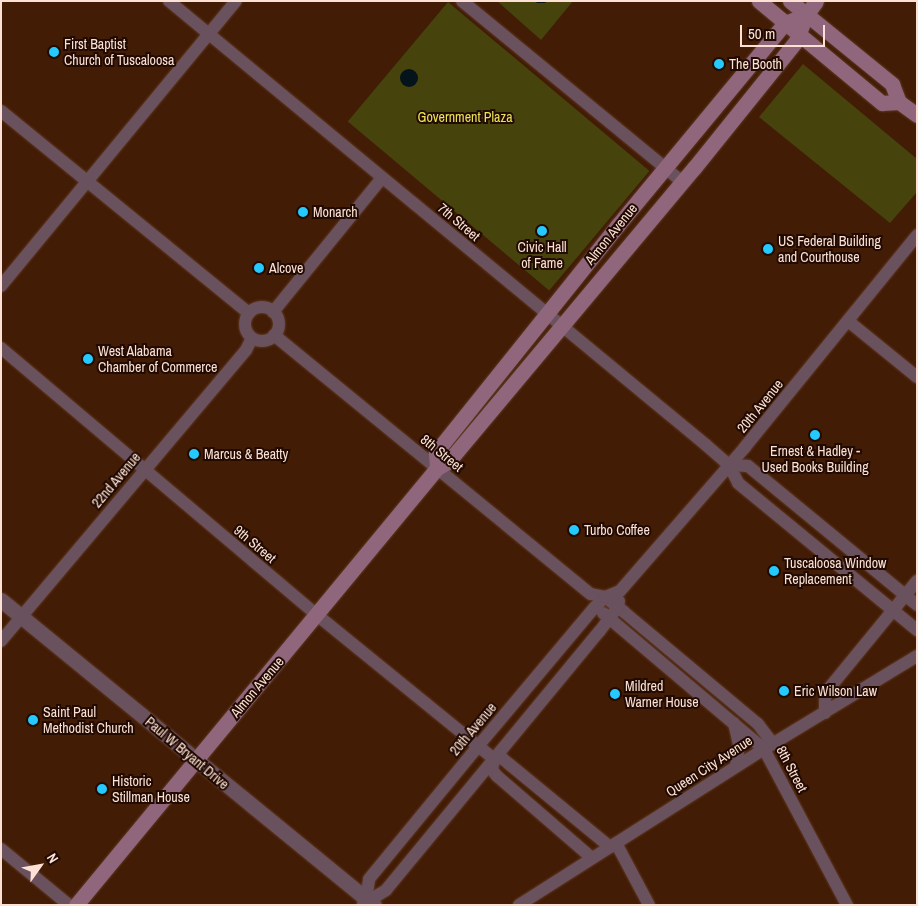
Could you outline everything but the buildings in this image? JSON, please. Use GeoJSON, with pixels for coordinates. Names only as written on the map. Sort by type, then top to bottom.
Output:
{"type":"FeatureCollection","features":[{"type":"Feature","properties":{"kind":"main road"},"geometry":{"type":"LineString","coordinates":[[759,1],[882,103],[899,102]]}},
{"type":"Feature","properties":{"kind":"main road"},"geometry":{"type":"LineString","coordinates":[[790,1],[892,84],[899,102],[917,115]]}},
{"type":"Feature","properties":{"kind":"main road","name":"Almon Avenue"},"geometry":{"type":"LineString","coordinates":[[76,905],[437,468],[448,462],[682,182],[800,36],[806,15],[816,1]]}},
{"type":"Feature","properties":{"kind":"main road","name":"Almon Avenue"},"geometry":{"type":"LineString","coordinates":[[437,468],[436,452],[547,313],[785,23],[806,15]]}},
{"type":"Feature","properties":{"kind":"street","name":"7th Street"},"geometry":{"type":"LineString","coordinates":[[169,1],[729,465],[738,483],[917,630]]}},
{"type":"Feature","properties":{"kind":"street"},"geometry":{"type":"LineString","coordinates":[[1,286],[236,1]]}},
{"type":"Feature","properties":{"kind":"street"},"geometry":{"type":"LineString","coordinates":[[462,1],[682,182]]}},
{"type":"Feature","properties":{"kind":"street"},"geometry":{"type":"LineString","coordinates":[[1,111],[249,313]]}},
{"type":"Feature","properties":{"kind":"street"},"geometry":{"type":"LineString","coordinates":[[273,312],[382,178]]}},
{"type":"Feature","properties":{"kind":"street","name":"20th Avenue"},"geometry":{"type":"LineString","coordinates":[[367,903],[369,880],[479,745],[596,607],[605,597],[620,591],[729,465],[917,235]]}},
{"type":"Feature","properties":{"kind":"street"},"geometry":{"type":"LineString","coordinates":[[259,308],[273,312],[278,322],[274,335],[266,340],[252,338],[245,327],[249,313],[259,308]]}},
{"type":"Feature","properties":{"kind":"street"},"geometry":{"type":"LineString","coordinates":[[848,321],[917,377]]}},
{"type":"Feature","properties":{"kind":"street","name":"8th Street"},"geometry":{"type":"LineString","coordinates":[[274,335],[591,594],[605,597],[618,607],[758,724],[847,905]]}},
{"type":"Feature","properties":{"kind":"street","name":"22nd Avenue"},"geometry":{"type":"LineString","coordinates":[[1,641],[246,350],[252,338]]}},
{"type":"Feature","properties":{"kind":"street","name":"9th Street"},"geometry":{"type":"LineString","coordinates":[[1,348],[143,471],[317,615],[494,758],[502,758],[613,845],[649,905]]}},
{"type":"Feature","properties":{"kind":"street","name":"7th Street"},"geometry":{"type":"LineString","coordinates":[[729,465],[748,466],[917,605]]}},
{"type":"Feature","properties":{"kind":"street"},"geometry":{"type":"LineString","coordinates":[[825,713],[825,698],[831,686],[917,581]]}},
{"type":"Feature","properties":{"kind":"street"},"geometry":{"type":"LineString","coordinates":[[367,903],[386,890],[618,607],[620,591]]}},
{"type":"Feature","properties":{"kind":"street","name":"8th Street"},"geometry":{"type":"LineString","coordinates":[[591,594],[596,607],[734,723],[768,746]]}},
{"type":"Feature","properties":{"kind":"street","name":"Paul W Bryant Drive"},"geometry":{"type":"LineString","coordinates":[[1,600],[367,903]]}},
{"type":"Feature","properties":{"kind":"street","name":"Queen City Avenue"},"geometry":{"type":"LineString","coordinates":[[519,905],[768,746],[915,662]]}},
{"type":"Feature","properties":{"kind":"street"},"geometry":{"type":"LineString","coordinates":[[734,723],[739,745],[736,766]]}},
{"type":"Feature","properties":{"kind":"street"},"geometry":{"type":"LineString","coordinates":[[494,758],[492,770],[497,776],[592,858]]}},
{"type":"Feature","properties":{"kind":"street"},"geometry":{"type":"LineString","coordinates":[[1,849],[69,905]]}},
{"type":"Feature","properties":{"kind":"green space"},"geometry":{"type":"Polygon","coordinates":[[[497,1],[573,1],[541,40],[497,1]]]}},
{"type":"Feature","properties":{"kind":"green space","name":"Government Plaza"},"geometry":{"type":"Polygon","coordinates":[[[448,2],[649,171],[549,291],[348,122],[448,2]]]}},
{"type":"Feature","properties":{"kind":"green space"},"geometry":{"type":"Polygon","coordinates":[[[803,64],[917,159],[917,192],[890,223],[759,117],[803,64]]]}},
{"type":"Feature","properties":{"kind":"shaded area"},"geometry":{"type":"Polygon","coordinates":[[[409,69],[415,72],[418,78],[415,84],[409,87],[403,84],[400,78],[403,72],[409,69]]]}},
{"type":"Feature","properties":{"kind":"waterway"},"geometry":{"type":"LineString","coordinates":[[537,1],[544,1]]}},
{"type":"Feature","properties":{"kind":"place","name":"First Baptist Church of Tuscaloosa"},"geometry":{"type":"Point","coordinates":[54,52]}},
{"type":"Feature","properties":{"kind":"place","name":"The Booth"},"geometry":{"type":"Point","coordinates":[719,64]}},
{"type":"Feature","properties":{"kind":"place","name":"Monarch"},"geometry":{"type":"Point","coordinates":[303,212]}},
{"type":"Feature","properties":{"kind":"place","name":"Civic Hall of Fame"},"geometry":{"type":"Point","coordinates":[542,231]}},
{"type":"Feature","properties":{"kind":"place","name":"US Federal Building and Courthouse"},"geometry":{"type":"Point","coordinates":[768,249]}},
{"type":"Feature","properties":{"kind":"place","name":"Alcove"},"geometry":{"type":"Point","coordinates":[259,268]}},
{"type":"Feature","properties":{"kind":"place","name":"West Alabama Chamber of Commerce"},"geometry":{"type":"Point","coordinates":[88,359]}},
{"type":"Feature","properties":{"kind":"place","name":"Ernest & Hadley - Used Books Building"},"geometry":{"type":"Point","coordinates":[815,435]}},
{"type":"Feature","properties":{"kind":"place","name":"Marcus & Beatty"},"geometry":{"type":"Point","coordinates":[194,454]}},
{"type":"Feature","properties":{"kind":"place","name":"Turbo Coffee"},"geometry":{"type":"Point","coordinates":[574,530]}},
{"type":"Feature","properties":{"kind":"place","name":"Tuscaloosa Window Replacement"},"geometry":{"type":"Point","coordinates":[774,571]}},
{"type":"Feature","properties":{"kind":"place","name":"Eric Wilson Law"},"geometry":{"type":"Point","coordinates":[784,691]}},
{"type":"Feature","properties":{"kind":"place","name":"Mildred Warner House"},"geometry":{"type":"Point","coordinates":[615,694]}},
{"type":"Feature","properties":{"kind":"place","name":"Saint Paul Methodist Church"},"geometry":{"type":"Point","coordinates":[33,720]}},
{"type":"Feature","properties":{"kind":"place","name":"Historic Stillman House"},"geometry":{"type":"Point","coordinates":[102,789]}}]}
